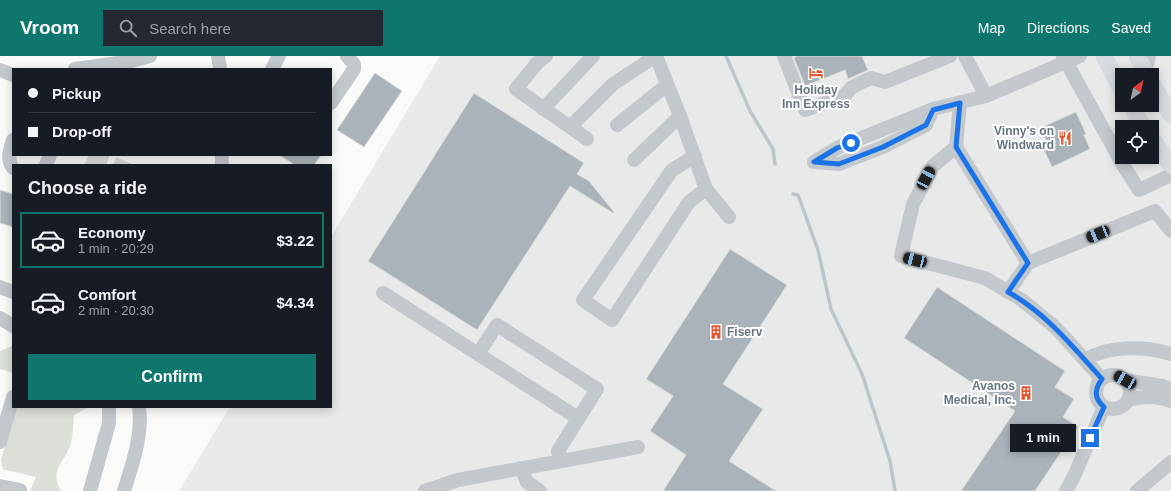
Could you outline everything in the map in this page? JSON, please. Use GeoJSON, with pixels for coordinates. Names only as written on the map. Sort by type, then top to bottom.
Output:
{"type":"FeatureCollection","features":[{"type":"Feature","properties":{"kind":"main road"},"geometry":{"type":"LineString","coordinates":[[1104,56],[1115,77]]}},
{"type":"Feature","properties":{"kind":"main road"},"geometry":{"type":"LineString","coordinates":[[1136,56],[1145,68]]}},
{"type":"Feature","properties":{"kind":"main road"},"geometry":{"type":"LineString","coordinates":[[1159,93],[1171,115]]}},
{"type":"Feature","properties":{"kind":"main road"},"geometry":{"type":"LineString","coordinates":[[1159,149],[1171,165]]}},
{"type":"Feature","properties":{"kind":"street"},"geometry":{"type":"LineString","coordinates":[[82,68],[132,61],[150,56]]}},
{"type":"Feature","properties":{"kind":"street"},"geometry":{"type":"LineString","coordinates":[[218,56],[220,68]]}},
{"type":"Feature","properties":{"kind":"street"},"geometry":{"type":"LineString","coordinates":[[273,68],[279,56]]}},
{"type":"Feature","properties":{"kind":"street"},"geometry":{"type":"LineString","coordinates":[[332,102],[354,69],[354,64],[347,56]]}},
{"type":"Feature","properties":{"kind":"street"},"geometry":{"type":"LineString","coordinates":[[546,56],[537,63],[516,90],[588,139]]}},
{"type":"Feature","properties":{"kind":"street"},"geometry":{"type":"LineString","coordinates":[[543,109],[593,56]]}},
{"type":"Feature","properties":{"kind":"street"},"geometry":{"type":"LineString","coordinates":[[570,127],[613,84],[656,56],[668,84],[706,189],[729,217]]}},
{"type":"Feature","properties":{"kind":"street"},"geometry":{"type":"LineString","coordinates":[[784,56],[805,110],[844,96],[852,87],[871,78],[886,82],[926,60],[950,56]]}},
{"type":"Feature","properties":{"kind":"street"},"geometry":{"type":"LineString","coordinates":[[965,56],[986,96]]}},
{"type":"Feature","properties":{"kind":"street"},"geometry":{"type":"LineString","coordinates":[[933,110],[926,125],[883,147],[839,164],[814,162],[837,148],[933,110],[986,96],[1064,60],[1080,56]]}},
{"type":"Feature","properties":{"kind":"street"},"geometry":{"type":"LineString","coordinates":[[1064,60],[1123,165],[1139,190],[1171,175]]}},
{"type":"Feature","properties":{"kind":"street"},"geometry":{"type":"LineString","coordinates":[[0,70],[12,75]]}},
{"type":"Feature","properties":{"kind":"street"},"geometry":{"type":"LineString","coordinates":[[617,125],[668,84]]}},
{"type":"Feature","properties":{"kind":"street"},"geometry":{"type":"LineString","coordinates":[[960,103],[956,147],[1028,263]]}},
{"type":"Feature","properties":{"kind":"street"},"geometry":{"type":"LineString","coordinates":[[634,160],[680,116]]}},
{"type":"Feature","properties":{"kind":"street"},"geometry":{"type":"LineString","coordinates":[[12,144],[9,157],[12,165]]}},
{"type":"Feature","properties":{"kind":"street"},"geometry":{"type":"LineString","coordinates":[[956,147],[933,166],[913,204],[901,256],[985,278],[1022,300],[1056,328],[1102,379]]}},
{"type":"Feature","properties":{"kind":"street"},"geometry":{"type":"LineString","coordinates":[[695,156],[672,170],[583,300],[612,320],[689,202],[706,189]]}},
{"type":"Feature","properties":{"kind":"street"},"geometry":{"type":"LineString","coordinates":[[1008,292],[1028,263],[1155,212],[1171,231]]}},
{"type":"Feature","properties":{"kind":"street"},"geometry":{"type":"LineString","coordinates":[[0,286],[12,292]]}},
{"type":"Feature","properties":{"kind":"street"},"geometry":{"type":"LineString","coordinates":[[383,293],[578,418]]}},
{"type":"Feature","properties":{"kind":"street"},"geometry":{"type":"LineString","coordinates":[[0,318],[12,325]]}},
{"type":"Feature","properties":{"kind":"street"},"geometry":{"type":"LineString","coordinates":[[478,354],[497,325],[597,389],[558,451],[562,460]]}},
{"type":"Feature","properties":{"kind":"street"},"geometry":{"type":"LineString","coordinates":[[1085,360],[1092,355],[1111,350],[1138,348],[1171,354]]}},
{"type":"Feature","properties":{"kind":"street"},"geometry":{"type":"LineString","coordinates":[[1171,389],[1162,386],[1125,380],[1117,376],[1109,375],[1102,379],[1097,386],[1095,394],[1098,402],[1104,407],[1111,409],[1118,409],[1128,400],[1138,397],[1150,397],[1171,401]]}},
{"type":"Feature","properties":{"kind":"street"},"geometry":{"type":"LineString","coordinates":[[1125,380],[1129,386],[1130,393],[1128,400]]}},
{"type":"Feature","properties":{"kind":"street"},"geometry":{"type":"LineString","coordinates":[[0,442],[12,400]]}},
{"type":"Feature","properties":{"kind":"street"},"geometry":{"type":"LineString","coordinates":[[1066,491],[1104,407]]}},
{"type":"Feature","properties":{"kind":"street"},"geometry":{"type":"LineString","coordinates":[[90,491],[109,423],[109,408]]}},
{"type":"Feature","properties":{"kind":"street"},"geometry":{"type":"LineString","coordinates":[[124,491],[133,462],[141,420],[139,408]]}},
{"type":"Feature","properties":{"kind":"street"},"geometry":{"type":"LineString","coordinates":[[425,491],[458,480],[638,447]]}},
{"type":"Feature","properties":{"kind":"street"},"geometry":{"type":"LineString","coordinates":[[1137,491],[1171,462]]}},
{"type":"Feature","properties":{"kind":"street"},"geometry":{"type":"LineString","coordinates":[[522,468],[527,482],[540,491]]}},
{"type":"Feature","properties":{"kind":"street"},"geometry":{"type":"LineString","coordinates":[[0,486],[20,490]]}},
{"type":"Feature","properties":{"kind":"shaded area"},"geometry":{"type":"Polygon","coordinates":[[[440,56],[1171,56],[1171,491],[179,491],[229,408],[332,408],[332,235],[440,56]]]}},
{"type":"Feature","properties":{"kind":"shaded area"},"geometry":{"type":"Polygon","coordinates":[[[88,156],[110,156],[106,164],[84,164],[88,156]]]}},
{"type":"Feature","properties":{"kind":"shaded area"},"geometry":{"type":"Polygon","coordinates":[[[116,157],[132,164],[113,164],[116,157]]]}},
{"type":"Feature","properties":{"kind":"shaded area"},"geometry":{"type":"Polygon","coordinates":[[[12,346],[12,373],[0,369],[0,351],[12,346]]]}},
{"type":"Feature","properties":{"kind":"shaded area"},"geometry":{"type":"Polygon","coordinates":[[[16,408],[87,408],[74,415],[73,433],[69,450],[57,471],[57,483],[61,491],[30,491],[36,477],[3,469],[1,460],[16,408]]]}},
{"type":"Feature","properties":{"kind":"building","name":"Holiday Inn Express"},"geometry":{"type":"Polygon","coordinates":[[[797,56],[862,56],[868,70],[848,79],[845,70],[805,86],[794,58],[797,56]]]}},
{"type":"Feature","properties":{"kind":"building"},"geometry":{"type":"Polygon","coordinates":[[[375,73],[402,91],[364,147],[337,130],[375,73]]]}},
{"type":"Feature","properties":{"kind":"building"},"geometry":{"type":"Polygon","coordinates":[[[474,93],[584,163],[577,174],[589,181],[614,212],[613,213],[570,186],[477,330],[368,261],[474,93]]]}},
{"type":"Feature","properties":{"kind":"building","name":"Vinny's on Windward"},"geometry":{"type":"Polygon","coordinates":[[[1076,112],[1086,134],[1084,135],[1090,149],[1052,167],[1041,144],[1047,142],[1040,128],[1076,112]]]}},
{"type":"Feature","properties":{"kind":"building"},"geometry":{"type":"Polygon","coordinates":[[[281,156],[320,156],[315,164],[293,164],[281,156]]]}},
{"type":"Feature","properties":{"kind":"building"},"geometry":{"type":"Polygon","coordinates":[[[0,190],[12,194],[12,227],[0,223],[0,190]]]}},
{"type":"Feature","properties":{"kind":"building","name":"Fiserv"},"geometry":{"type":"Polygon","coordinates":[[[730,249],[787,285],[723,384],[763,409],[729,461],[776,491],[663,491],[686,455],[650,431],[673,396],[646,379],[730,249]]]}},
{"type":"Feature","properties":{"kind":"building","name":"Avanos Medical, Inc."},"geometry":{"type":"Polygon","coordinates":[[[937,287],[1065,371],[1055,387],[1074,399],[1063,417],[1078,427],[1035,491],[961,491],[1015,411],[904,338],[937,287]]]}},
{"type":"Feature","properties":{"kind":"waterway"},"geometry":{"type":"LineString","coordinates":[[726,56],[750,111],[773,149],[775,164]]}},
{"type":"Feature","properties":{"kind":"waterway"},"geometry":{"type":"LineString","coordinates":[[793,194],[798,195],[818,250],[831,309],[862,374],[890,461],[895,491]]}},
{"type":"Feature","properties":{"kind":"place","name":"Holiday Inn Express"},"geometry":{"type":"Point","coordinates":[816,73]}},
{"type":"Feature","properties":{"kind":"place","name":"Vinny's on Windward"},"geometry":{"type":"Point","coordinates":[1065,138]}},
{"type":"Feature","properties":{"kind":"place","name":"Fiserv"},"geometry":{"type":"Point","coordinates":[716,332]}},
{"type":"Feature","properties":{"kind":"place","name":"Avanos Medical, Inc."},"geometry":{"type":"Point","coordinates":[1026,393]}},
{"type":"Feature","properties":{"kind":"route"},"geometry":{"type":"LineString","coordinates":[[851,143],[837,148],[814,162],[839,164],[883,147],[926,125],[933,110],[960,103],[956,131],[956,147],[1028,263],[1008,292],[1022,300],[1056,328],[1102,379],[1097,386],[1095,394],[1098,402],[1104,407],[1090,438]]}}]}
